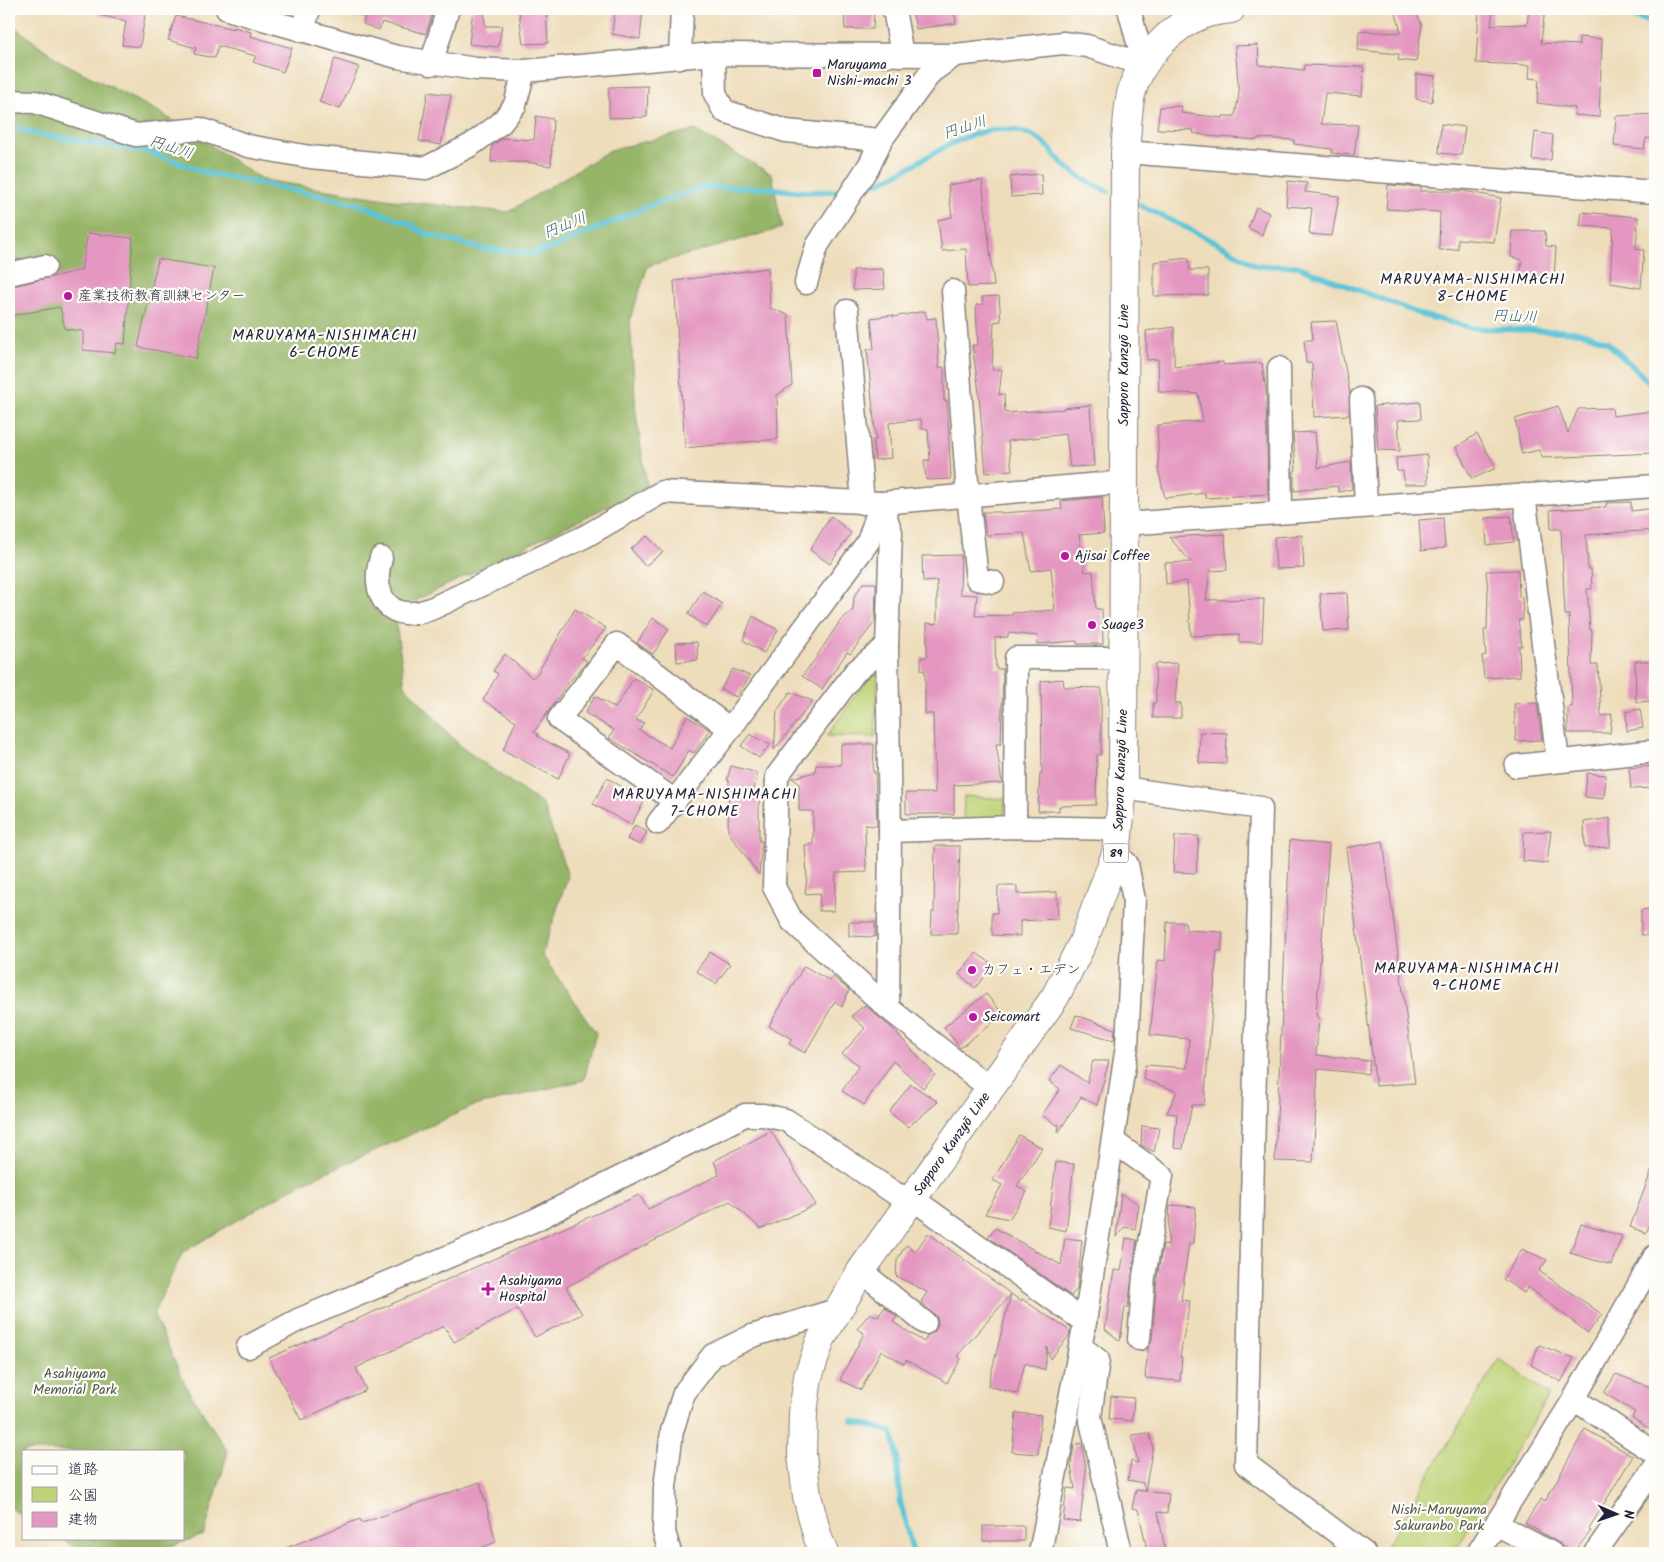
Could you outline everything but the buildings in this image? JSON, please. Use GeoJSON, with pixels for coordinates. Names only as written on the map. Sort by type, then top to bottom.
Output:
{"type":"FeatureCollection","features":[{"type":"Feature","properties":{"kind":"main road","name":"Sapporo Kanzyō Line"},"geometry":{"type":"LineString","coordinates":[[824,1553],[807,1496],[802,1455],[803,1414],[808,1376],[821,1339],[836,1310],[861,1271],[1055,997],[1083,942],[1118,842],[1123,788],[1125,152],[1131,95],[1144,65],[1164,41],[1183,25],[1205,14],[1231,9]]}},
{"type":"Feature","properties":{"kind":"street"},"geometry":{"type":"LineString","coordinates":[[227,9],[397,57],[431,64],[524,71],[714,54],[955,55],[1063,43],[1087,46],[1144,65]]}},
{"type":"Feature","properties":{"kind":"street"},"geometry":{"type":"LineString","coordinates":[[303,31],[309,9]]}},
{"type":"Feature","properties":{"kind":"street"},"geometry":{"type":"LineString","coordinates":[[431,64],[448,9]]}},
{"type":"Feature","properties":{"kind":"street"},"geometry":{"type":"LineString","coordinates":[[680,57],[682,9]]}},
{"type":"Feature","properties":{"kind":"street"},"geometry":{"type":"LineString","coordinates":[[894,9],[902,56]]}},
{"type":"Feature","properties":{"kind":"street"},"geometry":{"type":"LineString","coordinates":[[1129,9],[1144,65]]}},
{"type":"Feature","properties":{"kind":"street"},"geometry":{"type":"LineString","coordinates":[[714,54],[715,94],[724,111],[786,131],[881,140]]}},
{"type":"Feature","properties":{"kind":"street"},"geometry":{"type":"LineString","coordinates":[[806,283],[817,246],[870,164],[881,140],[931,72],[955,55]]}},
{"type":"Feature","properties":{"kind":"street"},"geometry":{"type":"LineString","coordinates":[[9,101],[35,102],[136,135],[200,129],[248,146],[318,158],[426,168],[471,145],[501,122],[515,105],[524,71]]}},
{"type":"Feature","properties":{"kind":"street"},"geometry":{"type":"LineString","coordinates":[[1125,152],[1655,192]]}},
{"type":"Feature","properties":{"kind":"street"},"geometry":{"type":"LineString","coordinates":[[9,274],[45,266]]}},
{"type":"Feature","properties":{"kind":"street"},"geometry":{"type":"LineString","coordinates":[[953,291],[968,495],[977,579],[993,582]]}},
{"type":"Feature","properties":{"kind":"street"},"geometry":{"type":"LineString","coordinates":[[658,823],[730,730],[868,542],[872,503],[847,311]]}},
{"type":"Feature","properties":{"kind":"street"},"geometry":{"type":"LineString","coordinates":[[1279,368],[1281,512]]}},
{"type":"Feature","properties":{"kind":"street"},"geometry":{"type":"LineString","coordinates":[[1361,399],[1366,506]]}},
{"type":"Feature","properties":{"kind":"street"},"geometry":{"type":"LineString","coordinates":[[381,558],[377,573],[378,587],[383,601],[396,610],[413,613],[433,608],[584,537],[662,492],[872,503],[1124,482]]}},
{"type":"Feature","properties":{"kind":"street"},"geometry":{"type":"LineString","coordinates":[[1124,524],[1655,486]]}},
{"type":"Feature","properties":{"kind":"street"},"geometry":{"type":"LineString","coordinates":[[1524,495],[1558,761]]}},
{"type":"Feature","properties":{"kind":"street"},"geometry":{"type":"LineString","coordinates":[[872,503],[891,532],[887,646],[890,831],[888,1008]]}},
{"type":"Feature","properties":{"kind":"street"},"geometry":{"type":"LineString","coordinates":[[675,801],[559,719],[617,644],[730,730]]}},
{"type":"Feature","properties":{"kind":"street"},"geometry":{"type":"LineString","coordinates":[[887,646],[855,672],[777,776],[774,887],[792,920],[888,1008],[991,1089]]}},
{"type":"Feature","properties":{"kind":"street"},"geometry":{"type":"LineString","coordinates":[[1015,827],[1016,658],[1124,658]]}},
{"type":"Feature","properties":{"kind":"street"},"geometry":{"type":"LineString","coordinates":[[1516,766],[1655,750]]}},
{"type":"Feature","properties":{"kind":"street"},"geometry":{"type":"LineString","coordinates":[[1123,788],[1260,808],[1246,1464],[1364,1553]]}},
{"type":"Feature","properties":{"kind":"street"},"geometry":{"type":"LineString","coordinates":[[890,831],[1015,827],[1118,842],[1127,864],[1134,900],[1128,1046],[1085,1322],[1040,1553]]}},
{"type":"Feature","properties":{"kind":"street"},"geometry":{"type":"LineString","coordinates":[[248,1347],[298,1320],[535,1220],[745,1114],[764,1115],[786,1120],[896,1194],[913,1199],[1085,1322]]}},
{"type":"Feature","properties":{"kind":"street"},"geometry":{"type":"LineString","coordinates":[[1114,1142],[1162,1176],[1144,1276],[1138,1339]]}},
{"type":"Feature","properties":{"kind":"street"},"geometry":{"type":"LineString","coordinates":[[1478,1553],[1574,1399],[1655,1256]]}},
{"type":"Feature","properties":{"kind":"street"},"geometry":{"type":"LineString","coordinates":[[861,1271],[925,1323]]}},
{"type":"Feature","properties":{"kind":"street"},"geometry":{"type":"LineString","coordinates":[[670,1553],[664,1532],[665,1487],[672,1431],[684,1393],[713,1355],[752,1336],[836,1310]]}},
{"type":"Feature","properties":{"kind":"street"},"geometry":{"type":"LineString","coordinates":[[1080,1346],[1098,1360],[1090,1418],[1121,1553]]}},
{"type":"Feature","properties":{"kind":"street"},"geometry":{"type":"LineString","coordinates":[[1574,1399],[1655,1453]]}},
{"type":"Feature","properties":{"kind":"street"},"geometry":{"type":"LineString","coordinates":[[1595,1553],[1655,1467]]}},
{"type":"Feature","properties":{"kind":"street"},"geometry":{"type":"LineString","coordinates":[[1496,1524],[1551,1553]]}},
{"type":"Feature","properties":{"kind":"green space","name":"Asahiyama Memorial Park"},"geometry":{"type":"Polygon","coordinates":[[[9,23],[60,61],[161,113],[263,180],[399,201],[508,212],[610,150],[694,130],[772,174],[782,228],[648,266],[630,319],[636,414],[647,487],[394,611],[405,686],[461,747],[543,805],[568,876],[542,955],[596,1033],[584,1080],[474,1106],[300,1184],[183,1252],[153,1314],[188,1390],[228,1452],[204,1535],[150,1553],[86,1553],[63,1540],[185,1540],[185,1450],[22,1450],[22,1516],[9,1507],[9,23]]]}},
{"type":"Feature","properties":{"kind":"green space"},"geometry":{"type":"Polygon","coordinates":[[[872,672],[878,672],[875,737],[827,736],[872,672]]]}},
{"type":"Feature","properties":{"kind":"green space"},"geometry":{"type":"Polygon","coordinates":[[[964,796],[1005,799],[1004,822],[963,820],[964,796]]]}},
{"type":"Feature","properties":{"kind":"green space","name":"Nishi-Maruyama Sakuranbo Park"},"geometry":{"type":"Polygon","coordinates":[[[1499,1359],[1549,1395],[1454,1553],[1398,1553],[1386,1546],[1499,1359]]]}},
{"type":"Feature","properties":{"kind":"waterway"},"geometry":{"type":"LineString","coordinates":[[1604,9],[1655,23]]}},
{"type":"Feature","properties":{"kind":"waterway","name":"円山川"},"geometry":{"type":"LineString","coordinates":[[9,126],[36,134],[146,151],[207,173],[355,203],[413,225],[426,234],[482,249],[534,253],[554,247],[651,205],[705,187],[768,188],[801,192],[845,191]]}},
{"type":"Feature","properties":{"kind":"waterway","name":"円山川"},"geometry":{"type":"LineString","coordinates":[[861,188],[882,181],[948,145],[971,135],[994,130],[1017,131],[1040,140],[1069,169],[1097,187],[1109,192]]}},
{"type":"Feature","properties":{"kind":"waterway","name":"円山川"},"geometry":{"type":"LineString","coordinates":[[1140,205],[1225,247],[1256,266],[1297,266],[1422,315],[1472,328],[1579,332],[1606,341],[1655,388]]}},
{"type":"Feature","properties":{"kind":"waterway"},"geometry":{"type":"LineString","coordinates":[[852,1421],[892,1432],[897,1454],[900,1500],[913,1553]]}},
{"type":"Feature","properties":{"kind":"place","name":"Maruyama Nishi-machi 3"},"geometry":{"type":"Point","coordinates":[817,73]}},
{"type":"Feature","properties":{"kind":"place","name":"産業技術教育訓練センター"},"geometry":{"type":"Point","coordinates":[68,296]}},
{"type":"Feature","properties":{"kind":"place","name":"Ajisai Coffee"},"geometry":{"type":"Point","coordinates":[1065,556]}},
{"type":"Feature","properties":{"kind":"place","name":"Suage3"},"geometry":{"type":"Point","coordinates":[1092,625]}},
{"type":"Feature","properties":{"kind":"place","name":"カフェ・エデン"},"geometry":{"type":"Point","coordinates":[972,970]}},
{"type":"Feature","properties":{"kind":"place","name":"Seicomart"},"geometry":{"type":"Point","coordinates":[973,1017]}},
{"type":"Feature","properties":{"kind":"place","name":"Asahiyama Hospital"},"geometry":{"type":"Point","coordinates":[488,1289]}},
{"type":"Feature","properties":{"kind":"district","name":"MARUYAMA-NISHIMACHI 8-CHOME"},"geometry":{"type":"Point","coordinates":[1473,288]}},
{"type":"Feature","properties":{"kind":"district","name":"MARUYAMA-NISHIMACHI 6-CHOME"},"geometry":{"type":"Point","coordinates":[325,344]}},
{"type":"Feature","properties":{"kind":"district","name":"MARUYAMA-NISHIMACHI 7-CHOME"},"geometry":{"type":"Point","coordinates":[705,804]}},
{"type":"Feature","properties":{"kind":"district","name":"MARUYAMA-NISHIMACHI 9-CHOME"},"geometry":{"type":"Point","coordinates":[1467,978]}}]}
